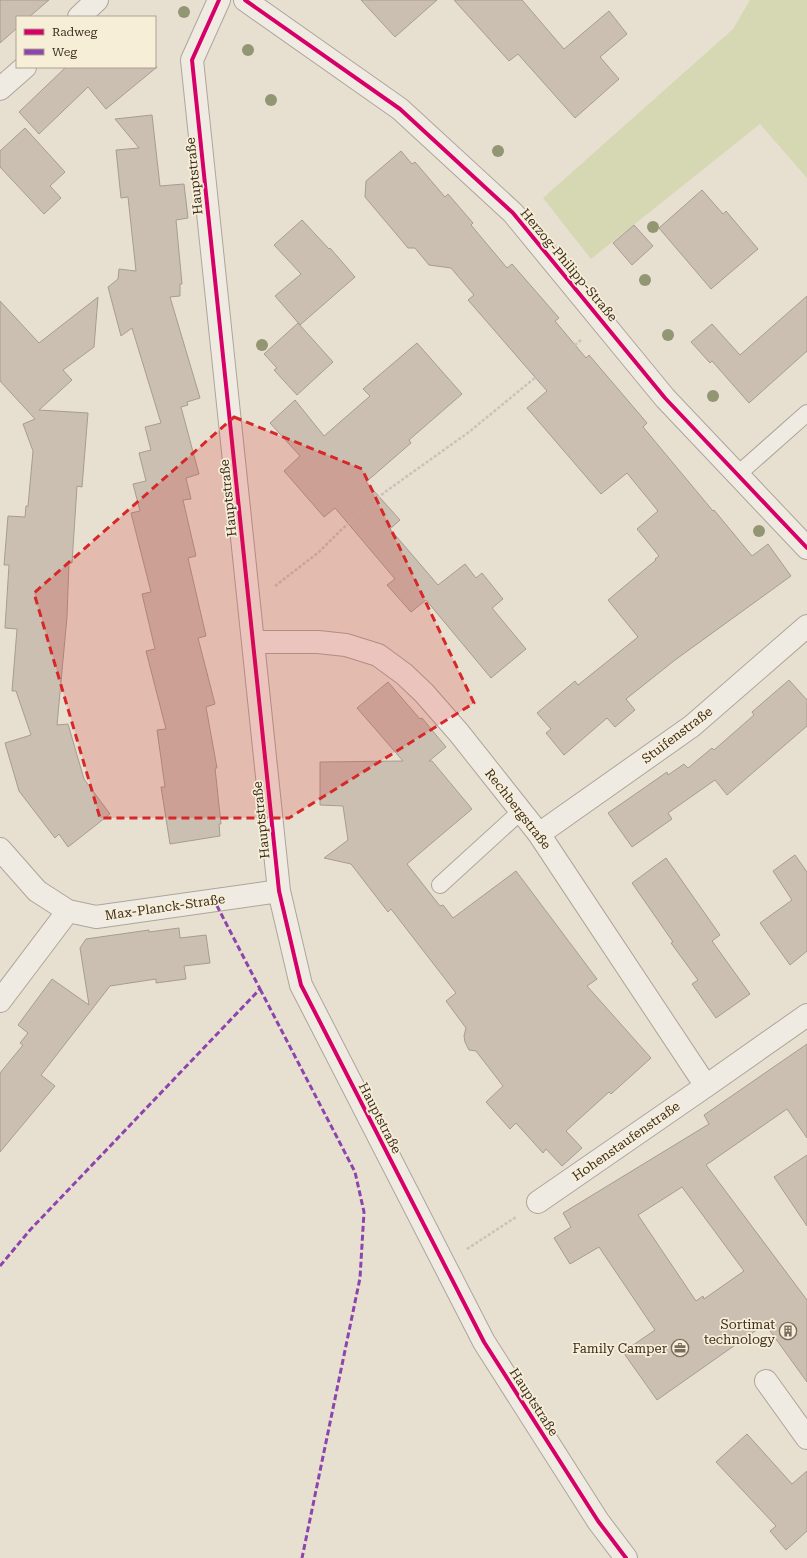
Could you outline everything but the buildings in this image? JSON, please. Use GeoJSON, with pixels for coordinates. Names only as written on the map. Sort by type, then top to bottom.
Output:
{"type":"FeatureCollection","features":[{"type":"Feature","properties":{"kind":"street"},"geometry":{"type":"LineString","coordinates":[[80,16],[97,0]]}},
{"type":"Feature","properties":{"kind":"street","name":"Hauptstraße"},"geometry":{"type":"LineString","coordinates":[[219,0],[192,60],[279,891],[301,985],[484,1342],[598,1521],[626,1558]]}},
{"type":"Feature","properties":{"kind":"street","name":"Herzog-Philipp-Straße"},"geometry":{"type":"LineString","coordinates":[[245,0],[400,109],[513,212],[665,398],[807,548]]}},
{"type":"Feature","properties":{"kind":"street"},"geometry":{"type":"LineString","coordinates":[[0,89],[24,68]]}},
{"type":"Feature","properties":{"kind":"street","name":"Stuifenstraße"},"geometry":{"type":"LineString","coordinates":[[539,834],[692,726],[807,626]]}},
{"type":"Feature","properties":{"kind":"street","name":"Rechbergstraße"},"geometry":{"type":"LineString","coordinates":[[253,642],[318,642],[346,645],[378,655],[404,674],[424,693],[459,733],[520,812],[539,834],[706,1086]]}},
{"type":"Feature","properties":{"kind":"street"},"geometry":{"type":"LineString","coordinates":[[0,849],[37,891],[68,911],[0,1000]]}},
{"type":"Feature","properties":{"kind":"street","name":"Max-Planck-Straße"},"geometry":{"type":"LineString","coordinates":[[68,911],[96,917],[279,891]]}},
{"type":"Feature","properties":{"kind":"street","name":"Hohenstaufenstraße"},"geometry":{"type":"LineString","coordinates":[[538,1202],[807,1015]]}},
{"type":"Feature","properties":{"kind":"street"},"geometry":{"type":"LineString","coordinates":[[766,1381],[807,1438]]}},
{"type":"Feature","properties":{"kind":"lane"},"geometry":{"type":"LineString","coordinates":[[737,475],[807,413]]}},
{"type":"Feature","properties":{"kind":"lane"},"geometry":{"type":"LineString","coordinates":[[440,885],[520,812]]}},
{"type":"Feature","properties":{"kind":"path"},"geometry":{"type":"LineString","coordinates":[[249,607],[319,552],[341,530],[385,492],[469,432],[603,322]]}},
{"type":"Feature","properties":{"kind":"path"},"geometry":{"type":"LineString","coordinates":[[444,1265],[538,1202]]}},
{"type":"Feature","properties":{"kind":"highlighted area"},"geometry":{"type":"Polygon","coordinates":[[[234,417],[362,469],[474,703],[289,818],[100,818],[34,593],[234,417]]]}},
{"type":"Feature","properties":{"kind":"green space"},"geometry":{"type":"Polygon","coordinates":[[[750,0],[807,0],[807,178],[760,124],[591,259],[543,198],[733,29],[750,0]]]}},
{"type":"Feature","properties":{"kind":"marked path"},"geometry":{"type":"LineString","coordinates":[[0,1266],[30,1230],[260,989],[214,900]]}},
{"type":"Feature","properties":{"kind":"marked path"},"geometry":{"type":"LineString","coordinates":[[260,989],[355,1172],[364,1212],[360,1278],[302,1558]]}},
{"type":"Feature","properties":{"kind":"cycle path"},"geometry":{"type":"LineString","coordinates":[[219,0],[192,60],[279,891],[301,985],[484,1342],[598,1521],[626,1558]]}},
{"type":"Feature","properties":{"kind":"cycle path"},"geometry":{"type":"LineString","coordinates":[[245,0],[400,109],[513,213],[665,398],[807,548]]}},
{"type":"Feature","properties":{"kind":"place","name":"Sortimat technology"},"geometry":{"type":"Point","coordinates":[788,1331]}},
{"type":"Feature","properties":{"kind":"place","name":"Family Camper"},"geometry":{"type":"Point","coordinates":[680,1348]}}]}
